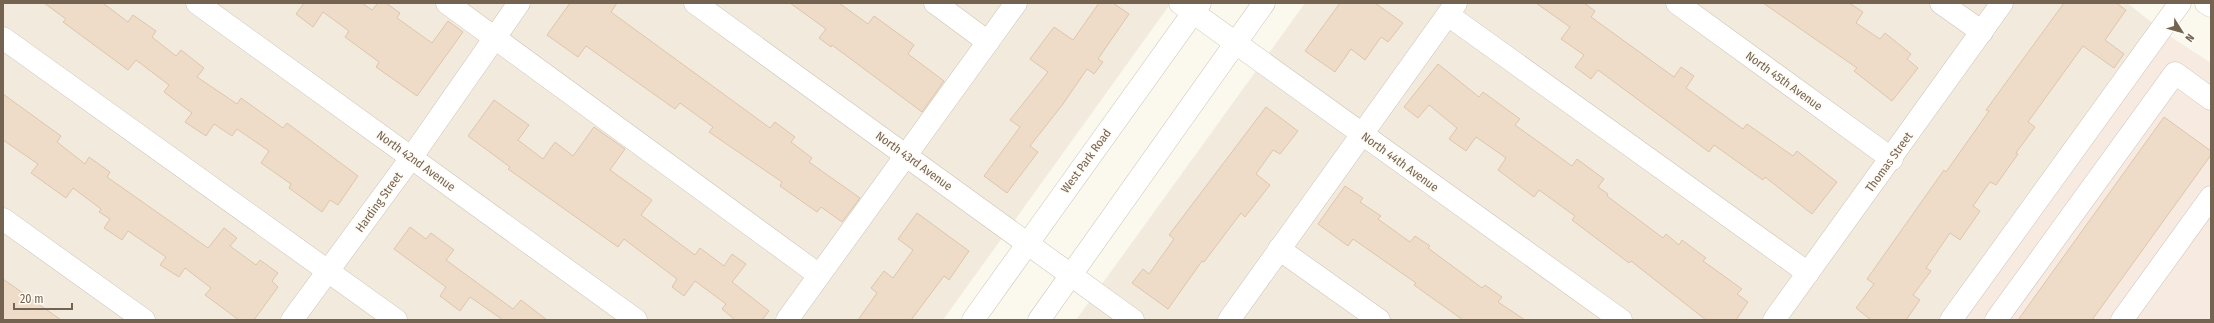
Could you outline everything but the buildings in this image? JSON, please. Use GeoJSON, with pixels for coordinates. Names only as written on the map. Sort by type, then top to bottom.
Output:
{"type":"FeatureCollection","features":[{"type":"Feature","properties":{"kind":"street","name":"North 42nd Avenue"},"geometry":{"type":"LineString","coordinates":[[197,3],[636,320]]}},
{"type":"Feature","properties":{"kind":"street"},"geometry":{"type":"LineString","coordinates":[[446,3],[819,275]]}},
{"type":"Feature","properties":{"kind":"street","name":"Harding Street"},"geometry":{"type":"LineString","coordinates":[[292,320],[411,158],[519,3]]}},
{"type":"Feature","properties":{"kind":"street","name":"North 43rd Avenue"},"geometry":{"type":"LineString","coordinates":[[695,3],[1133,320]]}},
{"type":"Feature","properties":{"kind":"street"},"geometry":{"type":"LineString","coordinates":[[935,3],[988,42]]}},
{"type":"Feature","properties":{"kind":"street"},"geometry":{"type":"LineString","coordinates":[[787,320],[1016,3]]}},
{"type":"Feature","properties":{"kind":"street"},"geometry":{"type":"LineString","coordinates":[[1039,320],[1264,3]]}},
{"type":"Feature","properties":{"kind":"street","name":"North 45th Avenue"},"geometry":{"type":"LineString","coordinates":[[1677,3],[1892,158]]}},
{"type":"Feature","properties":{"kind":"street"},"geometry":{"type":"LineString","coordinates":[[1941,3],[1982,32]]}},
{"type":"Feature","properties":{"kind":"street","name":"Thomas Street"},"geometry":{"type":"LineString","coordinates":[[1774,320],[1892,158],[2002,3]]}},
{"type":"Feature","properties":{"kind":"street"},"geometry":{"type":"LineString","coordinates":[[1951,320],[2180,3]]}},
{"type":"Feature","properties":{"kind":"street"},"geometry":{"type":"LineString","coordinates":[[2206,3],[2211,6]]}},
{"type":"Feature","properties":{"kind":"street","name":"North 44th Avenue"},"geometry":{"type":"LineString","coordinates":[[1191,6],[1235,43],[1621,320]]}},
{"type":"Feature","properties":{"kind":"street","name":"West Park Road"},"geometry":{"type":"LineString","coordinates":[[973,320],[1191,6]]}},
{"type":"Feature","properties":{"kind":"street"},"geometry":{"type":"LineString","coordinates":[[1228,320],[1452,9],[1808,273]]}},
{"type":"Feature","properties":{"kind":"street"},"geometry":{"type":"LineString","coordinates":[[3,38],[396,320]]}},
{"type":"Feature","properties":{"kind":"street"},"geometry":{"type":"LineString","coordinates":[[1996,320],[2175,73],[2211,99]]}},
{"type":"Feature","properties":{"kind":"street"},"geometry":{"type":"LineString","coordinates":[[2122,320],[2203,224],[2211,197]]}},
{"type":"Feature","properties":{"kind":"street"},"geometry":{"type":"LineString","coordinates":[[3,219],[144,320]]}},
{"type":"Feature","properties":{"kind":"street"},"geometry":{"type":"LineString","coordinates":[[1280,249],[1379,320]]}},
{"type":"Feature","properties":{"kind":"shaded area"},"geometry":{"type":"Polygon","coordinates":[[[3,3],[1171,3],[943,320],[3,320],[3,3]]]}},
{"type":"Feature","properties":{"kind":"shaded area"},"geometry":{"type":"Polygon","coordinates":[[[1305,3],[2127,3],[2168,35],[1960,320],[1076,320],[1305,3]]]}},
{"type":"Feature","properties":{"kind":"shaded area"},"geometry":{"type":"Polygon","coordinates":[[[2168,35],[2211,63],[2211,320],[1960,320],[2168,35]]]}}]}
